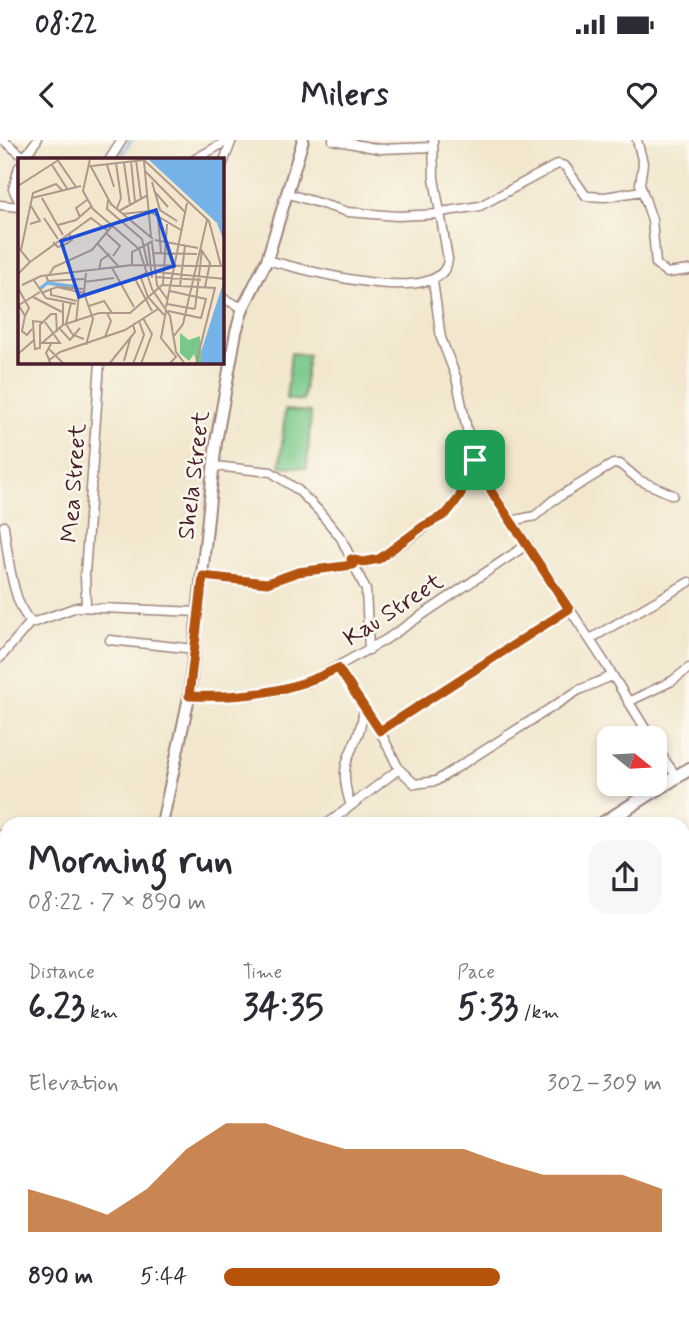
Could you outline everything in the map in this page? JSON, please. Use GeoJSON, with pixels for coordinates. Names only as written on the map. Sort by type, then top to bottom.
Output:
{"type":"FeatureCollection","features":[{"type":"Feature","properties":{"kind":"highway"},"geometry":{"type":"LineString","coordinates":[[612,817],[689,769]]}},
{"type":"Feature","properties":{"kind":"main road","name":"Shela Street"},"geometry":{"type":"LineString","coordinates":[[163,817],[189,696],[214,466],[226,384],[243,308],[267,260],[289,194],[303,140]]}},
{"type":"Feature","properties":{"kind":"street"},"geometry":{"type":"LineString","coordinates":[[3,140],[24,158],[37,140]]}},
{"type":"Feature","properties":{"kind":"street"},"geometry":{"type":"LineString","coordinates":[[111,158],[122,140]]}},
{"type":"Feature","properties":{"kind":"street"},"geometry":{"type":"LineString","coordinates":[[197,158],[231,140]]}},
{"type":"Feature","properties":{"kind":"street"},"geometry":{"type":"LineString","coordinates":[[224,160],[231,140]]}},
{"type":"Feature","properties":{"kind":"street"},"geometry":{"type":"LineString","coordinates":[[267,260],[356,280],[402,285],[433,281],[448,264],[434,178],[433,144],[380,149],[333,140]]}},
{"type":"Feature","properties":{"kind":"street"},"geometry":{"type":"LineString","coordinates":[[638,140],[643,163],[642,191],[652,220],[658,269],[667,273],[689,270]]}},
{"type":"Feature","properties":{"kind":"street"},"geometry":{"type":"LineString","coordinates":[[289,194],[348,212],[397,216],[441,213],[480,206],[558,164],[565,166],[586,196],[642,191]]}},
{"type":"Feature","properties":{"kind":"street"},"geometry":{"type":"LineString","coordinates":[[18,171],[13,189],[18,199]]}},
{"type":"Feature","properties":{"kind":"street"},"geometry":{"type":"LineString","coordinates":[[0,205],[18,207]]}},
{"type":"Feature","properties":{"kind":"street"},"geometry":{"type":"LineString","coordinates":[[433,281],[441,338],[456,377],[475,460],[511,521],[590,639],[643,726]]}},
{"type":"Feature","properties":{"kind":"street"},"geometry":{"type":"LineString","coordinates":[[224,299],[243,308]]}},
{"type":"Feature","properties":{"kind":"street","name":"Mea Street"},"geometry":{"type":"LineString","coordinates":[[86,606],[84,597],[100,364]]}},
{"type":"Feature","properties":{"kind":"street"},"geometry":{"type":"LineString","coordinates":[[203,576],[267,583],[298,572],[379,559],[422,527],[446,514],[459,498],[475,460]]}},
{"type":"Feature","properties":{"kind":"street"},"geometry":{"type":"LineString","coordinates":[[511,521],[535,516],[552,501],[613,464],[620,464],[639,480],[673,495]]}},
{"type":"Feature","properties":{"kind":"street"},"geometry":{"type":"LineString","coordinates":[[214,466],[271,472],[318,510],[341,538],[367,594],[369,650]]}},
{"type":"Feature","properties":{"kind":"street"},"geometry":{"type":"LineString","coordinates":[[5,526],[17,600],[22,614],[32,622]]}},
{"type":"Feature","properties":{"kind":"street","name":"Kau Street"},"geometry":{"type":"LineString","coordinates":[[189,696],[252,695],[307,683],[369,650],[528,544]]}},
{"type":"Feature","properties":{"kind":"street"},"geometry":{"type":"LineString","coordinates":[[590,639],[689,582]]}},
{"type":"Feature","properties":{"kind":"street"},"geometry":{"type":"LineString","coordinates":[[0,658],[32,622],[86,606],[199,612]]}},
{"type":"Feature","properties":{"kind":"street"},"geometry":{"type":"LineString","coordinates":[[380,731],[569,609]]}},
{"type":"Feature","properties":{"kind":"street"},"geometry":{"type":"LineString","coordinates":[[110,639],[195,649]]}},
{"type":"Feature","properties":{"kind":"street"},"geometry":{"type":"LineString","coordinates":[[338,668],[380,731],[399,769],[415,784],[436,780],[579,690],[612,676]]}},
{"type":"Feature","properties":{"kind":"street"},"geometry":{"type":"LineString","coordinates":[[628,702],[672,681],[689,668]]}},
{"type":"Feature","properties":{"kind":"street"},"geometry":{"type":"LineString","coordinates":[[351,806],[342,774],[359,735],[363,707]]}},
{"type":"Feature","properties":{"kind":"street"},"geometry":{"type":"LineString","coordinates":[[667,763],[677,777]]}},
{"type":"Feature","properties":{"kind":"street"},"geometry":{"type":"LineString","coordinates":[[336,817],[399,769]]}},
{"type":"Feature","properties":{"kind":"green space"},"geometry":{"type":"Polygon","coordinates":[[[291,353],[308,355],[303,401],[286,399],[291,353]]]}},
{"type":"Feature","properties":{"kind":"green space"},"geometry":{"type":"Polygon","coordinates":[[[285,410],[311,412],[307,468],[280,466],[285,410]]]}},
{"type":"Feature","properties":{"kind":"waterway"},"geometry":{"type":"LineString","coordinates":[[120,158],[131,140]]}},
{"type":"Feature","properties":{"kind":"route"},"geometry":{"type":"LineString","coordinates":[[475,460],[493,494],[569,609],[380,731],[338,668],[307,683],[282,690],[252,695],[189,696],[203,576],[267,583],[298,572],[353,565],[351,559],[363,562],[379,559],[413,533],[453,508],[475,460]]}}]}
